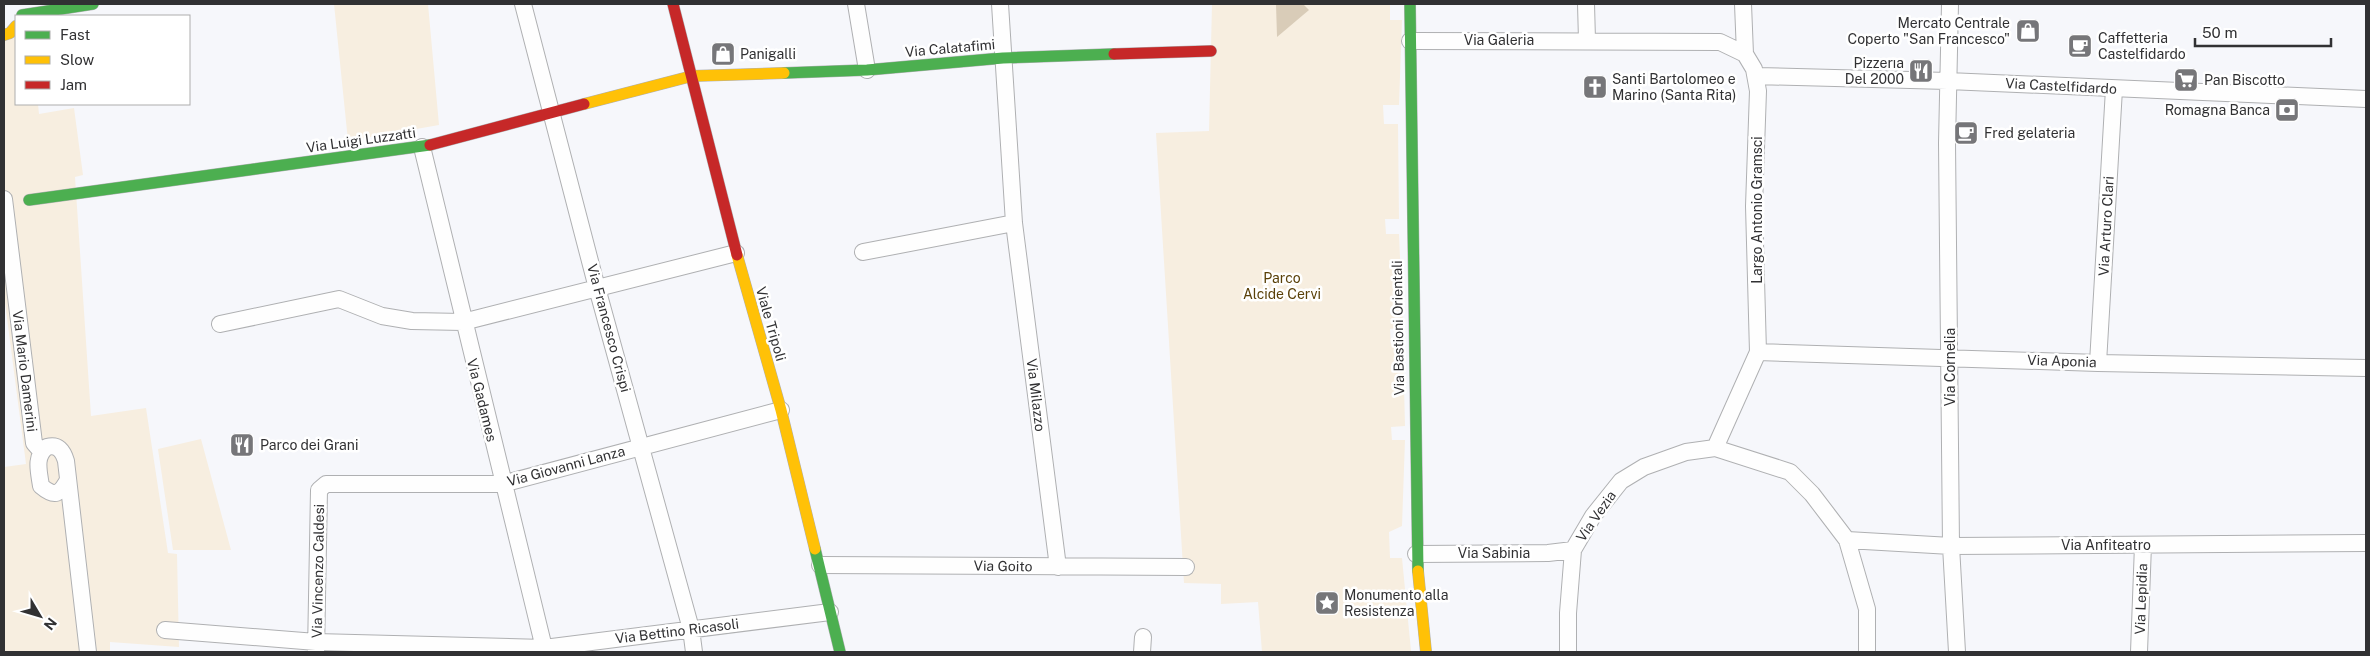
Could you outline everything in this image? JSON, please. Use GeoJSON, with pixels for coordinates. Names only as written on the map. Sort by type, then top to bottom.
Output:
{"type":"FeatureCollection","features":[{"type":"Feature","properties":{"kind":"street"},"geometry":{"type":"LineString","coordinates":[[28,15],[93,4]]}},
{"type":"Feature","properties":{"kind":"street","name":"Via Francesco Crispi"},"geometry":{"type":"LineString","coordinates":[[523,4],[597,288],[691,628],[694,652]]}},
{"type":"Feature","properties":{"kind":"street","name":"Viale Tripoli"},"geometry":{"type":"LineString","coordinates":[[672,4],[736,253],[781,410],[840,652]]}},
{"type":"Feature","properties":{"kind":"street"},"geometry":{"type":"LineString","coordinates":[[856,4],[867,70]]}},
{"type":"Feature","properties":{"kind":"street","name":"Via Milazzo"},"geometry":{"type":"LineString","coordinates":[[1000,4],[1014,223],[1058,567]]}},
{"type":"Feature","properties":{"kind":"street","name":"Via Bastioni Orientali"},"geometry":{"type":"LineString","coordinates":[[1410,4],[1416,554],[1426,652]]}},
{"type":"Feature","properties":{"kind":"street"},"geometry":{"type":"LineString","coordinates":[[1586,4],[1587,40]]}},
{"type":"Feature","properties":{"kind":"street"},"geometry":{"type":"LineString","coordinates":[[1744,4],[1746,54],[1755,72]]}},
{"type":"Feature","properties":{"kind":"street","name":"Via Cornelia"},"geometry":{"type":"LineString","coordinates":[[1950,4],[1948,81],[1951,546],[1957,652]]}},
{"type":"Feature","properties":{"kind":"street"},"geometry":{"type":"LineString","coordinates":[[4,35],[15,27]]}},
{"type":"Feature","properties":{"kind":"street","name":"Via Galeria"},"geometry":{"type":"LineString","coordinates":[[1410,41],[1587,40],[1720,42],[1746,54]]}},
{"type":"Feature","properties":{"kind":"street","name":"Via Calatafimi"},"geometry":{"type":"LineString","coordinates":[[692,76],[867,70],[1003,58],[1211,52]]}},
{"type":"Feature","properties":{"kind":"street","name":"Via Castelfidardo"},"geometry":{"type":"LineString","coordinates":[[1755,72],[2366,99]]}},
{"type":"Feature","properties":{"kind":"street","name":"Largo Antonio Gramsci"},"geometry":{"type":"LineString","coordinates":[[1755,72],[1758,91],[1754,206],[1758,352]]}},
{"type":"Feature","properties":{"kind":"street","name":"Via Luigi Luzzatti"},"geometry":{"type":"LineString","coordinates":[[28,200],[422,147],[692,76]]}},
{"type":"Feature","properties":{"kind":"street","name":"Via Arturo Clari"},"geometry":{"type":"LineString","coordinates":[[2098,363],[2114,89]]}},
{"type":"Feature","properties":{"kind":"street","name":"Via Gadames"},"geometry":{"type":"LineString","coordinates":[[422,147],[502,484],[545,650]]}},
{"type":"Feature","properties":{"kind":"street","name":"Via Mario Damerini"},"geometry":{"type":"LineString","coordinates":[[4,199],[34,443],[41,451]]}},
{"type":"Feature","properties":{"kind":"street"},"geometry":{"type":"LineString","coordinates":[[863,252],[1014,223]]}},
{"type":"Feature","properties":{"kind":"street"},"geometry":{"type":"LineString","coordinates":[[220,324],[339,299],[382,316],[412,321],[463,322],[736,253]]}},
{"type":"Feature","properties":{"kind":"street"},"geometry":{"type":"LineString","coordinates":[[1715,448],[1758,352]]}},
{"type":"Feature","properties":{"kind":"street","name":"Via Aponia"},"geometry":{"type":"LineString","coordinates":[[1758,352],[2098,363],[2366,368]]}},
{"type":"Feature","properties":{"kind":"street","name":"Via Giovanni Lanza"},"geometry":{"type":"LineString","coordinates":[[319,490],[326,484],[502,484],[781,410]]}},
{"type":"Feature","properties":{"kind":"street","name":"Via Mario Damerini"},"geometry":{"type":"LineString","coordinates":[[68,480],[62,490],[57,493],[48,492],[41,486],[38,458],[41,451],[52,446],[63,452],[66,461],[88,652]]}},
{"type":"Feature","properties":{"kind":"street","name":"Via Vezia"},"geometry":{"type":"LineString","coordinates":[[1568,652],[1568,613],[1573,550],[1593,516],[1621,481],[1644,467],[1672,457],[1715,448],[1790,472],[1812,494],[1847,540],[1867,609],[1867,652]]}},
{"type":"Feature","properties":{"kind":"street","name":"Via Vincenzo Caldesi"},"geometry":{"type":"LineString","coordinates":[[316,647],[319,490]]}},
{"type":"Feature","properties":{"kind":"street","name":"Via Anfiteatro"},"geometry":{"type":"LineString","coordinates":[[1847,540],[1951,546],[2366,543]]}},
{"type":"Feature","properties":{"kind":"street","name":"Via Lepidia"},"geometry":{"type":"LineString","coordinates":[[2138,652],[2143,545]]}},
{"type":"Feature","properties":{"kind":"street","name":"Via Sabinia"},"geometry":{"type":"LineString","coordinates":[[1416,554],[1548,553],[1573,550]]}},
{"type":"Feature","properties":{"kind":"street","name":"Via Goito"},"geometry":{"type":"LineString","coordinates":[[820,565],[1186,566]]}},
{"type":"Feature","properties":{"kind":"street","name":"Via Bettino Ricasoli"},"geometry":{"type":"LineString","coordinates":[[165,630],[316,647],[545,650],[691,628],[830,612]]}},
{"type":"Feature","properties":{"kind":"green space"},"geometry":{"type":"Polygon","coordinates":[[[334,4],[428,4],[439,125],[348,141],[334,4]]]}},
{"type":"Feature","properties":{"kind":"green space","name":"Parco Alcide Cervi"},"geometry":{"type":"Polygon","coordinates":[[[1212,4],[1390,4],[1390,20],[1402,20],[1399,105],[1383,105],[1384,124],[1398,124],[1399,219],[1385,219],[1386,234],[1399,234],[1403,327],[1390,329],[1391,344],[1403,345],[1405,426],[1391,427],[1392,440],[1405,440],[1402,526],[1389,532],[1390,558],[1402,558],[1411,651],[1262,652],[1258,602],[1221,604],[1221,584],[1184,583],[1156,133],[1209,131],[1212,4]]]}},
{"type":"Feature","properties":{"kind":"green space"},"geometry":{"type":"Polygon","coordinates":[[[15,32],[15,105],[38,105],[39,114],[74,108],[83,175],[75,177],[91,416],[146,408],[168,553],[177,554],[179,647],[110,642],[110,652],[4,652],[4,467],[26,464],[4,295],[4,34],[15,32]]]}},
{"type":"Feature","properties":{"kind":"green space"},"geometry":{"type":"Polygon","coordinates":[[[201,439],[231,550],[173,550],[158,449],[201,439]]]}},
{"type":"Feature","properties":{"kind":"shaded area"},"geometry":{"type":"Polygon","coordinates":[[[1276,4],[1303,4],[1309,10],[1277,37],[1276,4]]]}},
{"type":"Feature","properties":{"kind":"traffic: fast"},"geometry":{"type":"LineString","coordinates":[[22,15],[93,4]]}},
{"type":"Feature","properties":{"kind":"traffic: fast"},"geometry":{"type":"LineString","coordinates":[[1410,4],[1418,571]]}},
{"type":"Feature","properties":{"kind":"traffic: fast"},"geometry":{"type":"LineString","coordinates":[[784,73],[867,70],[1003,58],[1114,54]]}},
{"type":"Feature","properties":{"kind":"traffic: fast"},"geometry":{"type":"LineString","coordinates":[[29,200],[430,145]]}},
{"type":"Feature","properties":{"kind":"traffic: fast"},"geometry":{"type":"LineString","coordinates":[[815,549],[840,652]]}},
{"type":"Feature","properties":{"kind":"traffic: slow"},"geometry":{"type":"LineString","coordinates":[[4,35],[10,33],[15,27]]}},
{"type":"Feature","properties":{"kind":"traffic: slow"},"geometry":{"type":"LineString","coordinates":[[584,104],[692,76],[784,73]]}},
{"type":"Feature","properties":{"kind":"traffic: slow"},"geometry":{"type":"LineString","coordinates":[[737,255],[781,410],[815,549]]}},
{"type":"Feature","properties":{"kind":"traffic: slow"},"geometry":{"type":"LineString","coordinates":[[1418,571],[1426,652]]}},
{"type":"Feature","properties":{"kind":"traffic: jam"},"geometry":{"type":"LineString","coordinates":[[673,4],[737,255]]}},
{"type":"Feature","properties":{"kind":"traffic: jam"},"geometry":{"type":"LineString","coordinates":[[1114,54],[1211,51]]}},
{"type":"Feature","properties":{"kind":"traffic: jam"},"geometry":{"type":"LineString","coordinates":[[430,145],[584,104]]}},
{"type":"Feature","properties":{"kind":"place","name":"Mercato Centrale Coperto \"San Francesco\""},"geometry":{"type":"Point","coordinates":[2028,31]}},
{"type":"Feature","properties":{"kind":"place","name":"Caffetteria Castelfidardo"},"geometry":{"type":"Point","coordinates":[2080,46]}},
{"type":"Feature","properties":{"kind":"place","name":"Panigalli"},"geometry":{"type":"Point","coordinates":[723,54]}},
{"type":"Feature","properties":{"kind":"place","name":"Pizzerıa Del 2000"},"geometry":{"type":"Point","coordinates":[1921,71]}},
{"type":"Feature","properties":{"kind":"place","name":"Pan Biscotto"},"geometry":{"type":"Point","coordinates":[2186,80]}},
{"type":"Feature","properties":{"kind":"place","name":"Santi Bartolomeo e Marino (Santa Rita)"},"geometry":{"type":"Point","coordinates":[1595,87]}},
{"type":"Feature","properties":{"kind":"place","name":"Romagna Banca"},"geometry":{"type":"Point","coordinates":[2287,110]}},
{"type":"Feature","properties":{"kind":"place","name":"Fred gelateria"},"geometry":{"type":"Point","coordinates":[1966,133]}},
{"type":"Feature","properties":{"kind":"place","name":"Parco dei Grani"},"geometry":{"type":"Point","coordinates":[242,445]}},
{"type":"Feature","properties":{"kind":"place","name":"Monumento alla Resistenza"},"geometry":{"type":"Point","coordinates":[1327,603]}}]}
